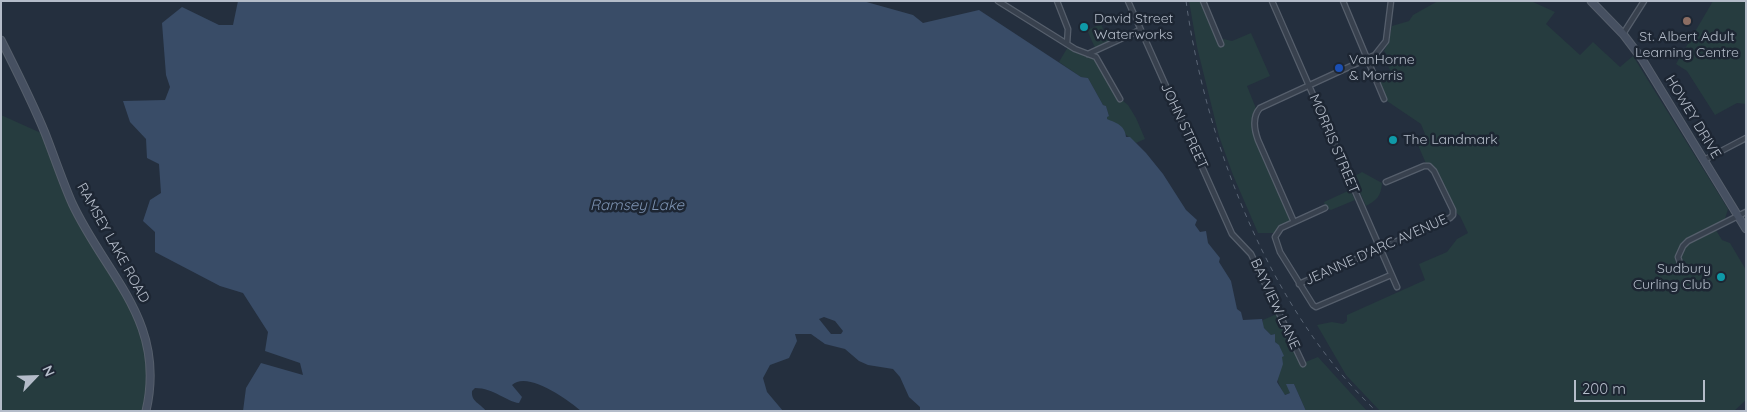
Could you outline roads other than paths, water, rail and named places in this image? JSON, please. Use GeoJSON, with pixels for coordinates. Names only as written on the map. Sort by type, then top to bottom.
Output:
{"type":"FeatureCollection","features":[{"type":"Feature","properties":{"kind":"street"},"geometry":{"type":"LineString","coordinates":[[998,1],[1082,53],[1088,54],[1099,61],[1120,100]]}},
{"type":"Feature","properties":{"kind":"street"},"geometry":{"type":"LineString","coordinates":[[1057,1],[1068,29],[1068,44]]}},
{"type":"Feature","properties":{"kind":"street","name":"JOHN STREET"},"geometry":{"type":"LineString","coordinates":[[1128,1],[1176,113],[1195,148],[1232,234],[1245,246]]}},
{"type":"Feature","properties":{"kind":"street"},"geometry":{"type":"LineString","coordinates":[[1203,1],[1221,44]]}},
{"type":"Feature","properties":{"kind":"street","name":"MORRIS STREET"},"geometry":{"type":"LineString","coordinates":[[1272,1],[1397,287]]}},
{"type":"Feature","properties":{"kind":"street"},"geometry":{"type":"LineString","coordinates":[[1343,1],[1369,59],[1370,67],[1384,99]]}},
{"type":"Feature","properties":{"kind":"street"},"geometry":{"type":"LineString","coordinates":[[1294,222],[1258,140],[1255,127],[1256,113],[1260,108],[1369,59],[1379,51],[1386,41],[1391,1]]}},
{"type":"Feature","properties":{"kind":"street","name":"HOWEY DRIVE"},"geometry":{"type":"LineString","coordinates":[[1591,1],[1623,34],[1642,59],[1746,229]]}},
{"type":"Feature","properties":{"kind":"street"},"geometry":{"type":"LineString","coordinates":[[1623,34],[1644,1]]}},
{"type":"Feature","properties":{"kind":"street"},"geometry":{"type":"LineString","coordinates":[[1088,54],[1140,30]]}},
{"type":"Feature","properties":{"kind":"street","name":"RAMSEY LAKE ROAD"},"geometry":{"type":"LineString","coordinates":[[1,40],[32,104],[72,203],[129,297],[142,324],[149,349],[151,367],[146,411]]}},
{"type":"Feature","properties":{"kind":"street"},"geometry":{"type":"LineString","coordinates":[[1704,160],[1746,138]]}},
{"type":"Feature","properties":{"kind":"street","name":"JEANNE D'ARC AVENUE"},"geometry":{"type":"LineString","coordinates":[[1298,284],[1453,215],[1453,210],[1434,171],[1429,166],[1424,166],[1386,182]]}},
{"type":"Feature","properties":{"kind":"street"},"geometry":{"type":"LineString","coordinates":[[1326,208],[1281,228],[1276,233],[1277,245],[1308,300],[1316,307],[1391,275]]}},
{"type":"Feature","properties":{"kind":"street"},"geometry":{"type":"LineString","coordinates":[[1682,269],[1678,256],[1683,246],[1746,212]]}},
{"type":"Feature","properties":{"kind":"street","name":"BAYVIEW LANE"},"geometry":{"type":"LineString","coordinates":[[1245,246],[1267,286],[1302,364]]}},
{"type":"Feature","properties":{"kind":"water","name":"Ramsey Lake"},"geometry":{"type":"Polygon","coordinates":[[[238,1],[863,1],[913,15],[923,23],[979,10],[1081,77],[1088,78],[1103,105],[1106,106],[1109,116],[1107,119],[1122,127],[1126,137],[1130,137],[1146,153],[1163,174],[1186,210],[1197,220],[1195,225],[1200,232],[1206,231],[1208,243],[1220,258],[1219,262],[1231,281],[1237,309],[1241,312],[1243,320],[1262,319],[1264,328],[1271,335],[1275,334],[1275,342],[1279,345],[1284,356],[1282,357],[1283,364],[1277,382],[1285,395],[1290,393],[1286,384],[1294,384],[1306,411],[920,411],[920,407],[909,397],[900,377],[893,369],[868,365],[859,361],[845,349],[825,344],[811,334],[795,334],[797,341],[789,358],[770,365],[763,378],[767,392],[783,411],[581,411],[548,388],[527,381],[519,381],[512,385],[522,397],[519,403],[494,392],[475,388],[472,391],[473,398],[486,411],[243,411],[246,388],[261,363],[303,375],[300,363],[265,351],[268,332],[243,293],[220,286],[155,252],[155,232],[143,221],[150,200],[161,193],[159,164],[147,158],[146,139],[130,122],[123,101],[165,100],[170,87],[166,75],[162,23],[182,7],[219,25],[233,25],[238,1]],[[824,317],[819,319],[831,334],[841,334],[843,331],[835,321],[824,317]]]}},
{"type":"Feature","properties":{"kind":"railway"},"geometry":{"type":"LineString","coordinates":[[1186,1],[1209,111],[1227,167],[1249,222],[1275,275],[1304,324],[1338,370],[1376,411]]}},
{"type":"Feature","properties":{"kind":"place","name":"St. Albert Adult Learning Centre"},"geometry":{"type":"Point","coordinates":[1687,21]}},
{"type":"Feature","properties":{"kind":"place","name":"David Street Waterworks"},"geometry":{"type":"Point","coordinates":[1084,27]}},
{"type":"Feature","properties":{"kind":"place","name":"VanHorne & Morris"},"geometry":{"type":"Point","coordinates":[1339,68]}},
{"type":"Feature","properties":{"kind":"place","name":"The Landmark"},"geometry":{"type":"Point","coordinates":[1393,140]}},
{"type":"Feature","properties":{"kind":"place","name":"Sudbury Curling Club"},"geometry":{"type":"Point","coordinates":[1721,277]}}]}
